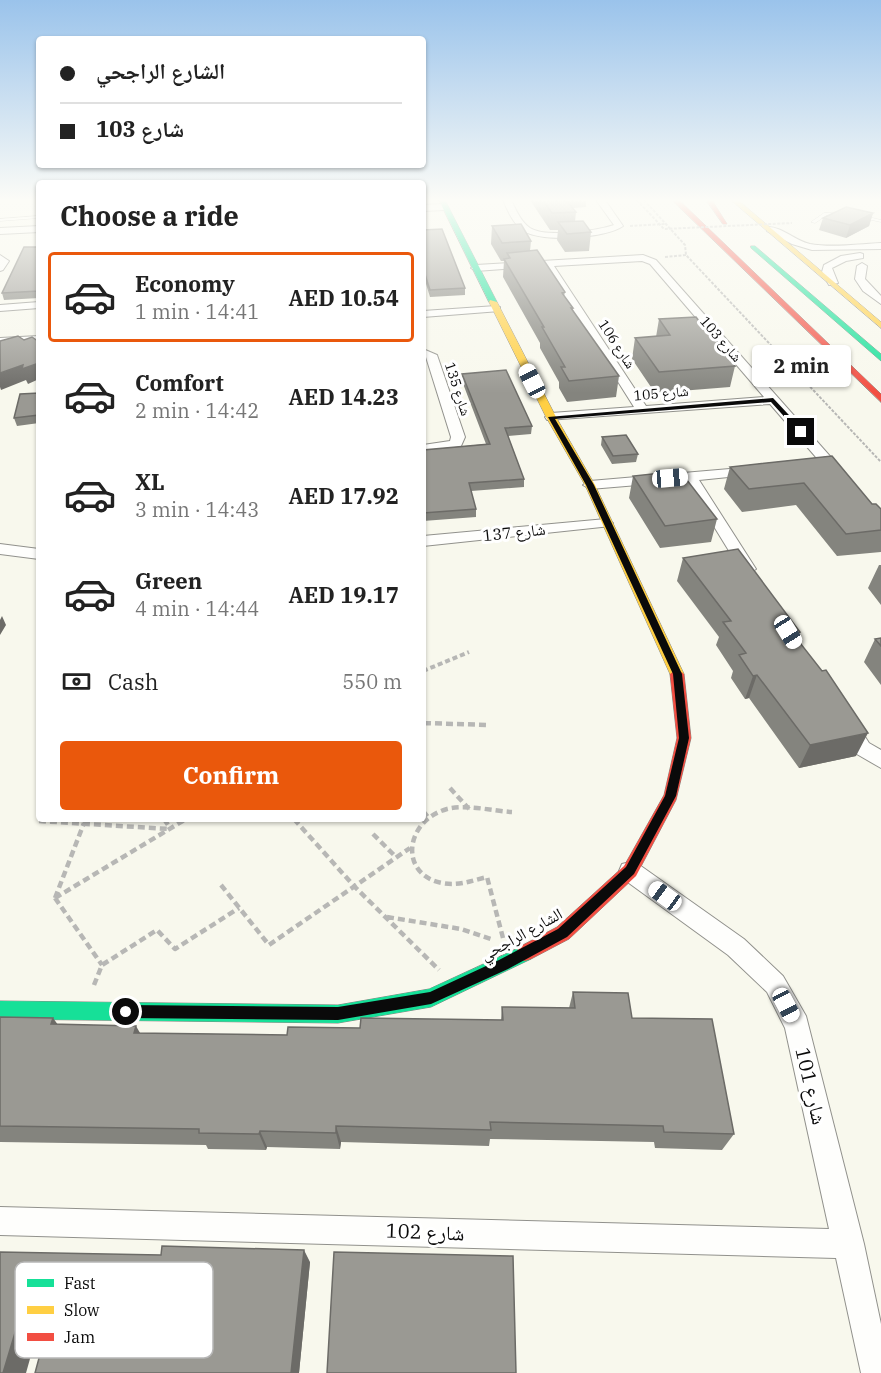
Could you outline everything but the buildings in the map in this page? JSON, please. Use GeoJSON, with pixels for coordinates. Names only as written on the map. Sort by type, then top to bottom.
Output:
{"type":"FeatureCollection","features":[{"type":"Feature","properties":{"kind":"main road","name":"الشارع الراجحي"},"geometry":{"type":"LineString","coordinates":[[0,1010],[338,1014],[431,998],[563,933],[630,871],[670,796],[684,738],[677,674],[590,485],[551,417],[474,264]]}},
{"type":"Feature","properties":{"kind":"main road"},"geometry":{"type":"LineString","coordinates":[[741,264],[881,399]]}},
{"type":"Feature","properties":{"kind":"main road"},"geometry":{"type":"LineString","coordinates":[[773,264],[881,357]]}},
{"type":"Feature","properties":{"kind":"main road"},"geometry":{"type":"LineString","coordinates":[[813,264],[881,326]]}},
{"type":"Feature","properties":{"kind":"main road"},"geometry":{"type":"LineString","coordinates":[[829,349],[881,408]]}},
{"type":"Feature","properties":{"kind":"street","name":"شارع 103"},"geometry":{"type":"LineString","coordinates":[[476,268],[547,264]]}},
{"type":"Feature","properties":{"kind":"street","name":"شارع 106"},"geometry":{"type":"LineString","coordinates":[[548,264],[642,410]]}},
{"type":"Feature","properties":{"kind":"street","name":"شارع 103"},"geometry":{"type":"LineString","coordinates":[[656,264],[844,481]]}},
{"type":"Feature","properties":{"kind":"street"},"geometry":{"type":"LineString","coordinates":[[820,264],[830,278]]}},
{"type":"Feature","properties":{"kind":"street"},"geometry":{"type":"LineString","coordinates":[[830,278],[827,267],[833,264]]}},
{"type":"Feature","properties":{"kind":"street"},"geometry":{"type":"LineString","coordinates":[[862,266],[859,270],[860,279],[881,301]]}},
{"type":"Feature","properties":{"kind":"street"},"geometry":{"type":"LineString","coordinates":[[0,308],[36,305]]}},
{"type":"Feature","properties":{"kind":"street"},"geometry":{"type":"LineString","coordinates":[[426,314],[496,309]]}},
{"type":"Feature","properties":{"kind":"street"},"geometry":{"type":"LineString","coordinates":[[0,341],[36,339]]}},
{"type":"Feature","properties":{"kind":"street","name":"شارع 135"},"geometry":{"type":"LineString","coordinates":[[426,353],[431,355],[458,437],[456,443],[426,449]]}},
{"type":"Feature","properties":{"kind":"street","name":"شارع 105"},"geometry":{"type":"LineString","coordinates":[[551,417],[773,400]]}},
{"type":"Feature","properties":{"kind":"street"},"geometry":{"type":"LineString","coordinates":[[806,466],[829,464]]}},
{"type":"Feature","properties":{"kind":"street"},"geometry":{"type":"LineString","coordinates":[[590,485],[771,469]]}},
{"type":"Feature","properties":{"kind":"street"},"geometry":{"type":"LineString","coordinates":[[690,477],[760,587]]}},
{"type":"Feature","properties":{"kind":"street","name":"شارع 137"},"geometry":{"type":"LineString","coordinates":[[426,541],[606,523]]}},
{"type":"Feature","properties":{"kind":"street"},"geometry":{"type":"LineString","coordinates":[[0,549],[36,554]]}},
{"type":"Feature","properties":{"kind":"street"},"geometry":{"type":"LineString","coordinates":[[837,708],[862,748],[881,759]]}},
{"type":"Feature","properties":{"kind":"street","name":"شارع 101"},"geometry":{"type":"LineString","coordinates":[[630,871],[736,947],[775,984],[797,1025],[877,1373]]}},
{"type":"Feature","properties":{"kind":"street","name":"شارع 102"},"geometry":{"type":"LineString","coordinates":[[0,1221],[849,1244]]}},
{"type":"Feature","properties":{"kind":"path"},"geometry":{"type":"LineString","coordinates":[[695,264],[881,462]]}},
{"type":"Feature","properties":{"kind":"path"},"geometry":{"type":"LineString","coordinates":[[426,670],[469,652]]}},
{"type":"Feature","properties":{"kind":"path"},"geometry":{"type":"LineString","coordinates":[[426,723],[489,725]]}},
{"type":"Feature","properties":{"kind":"path"},"geometry":{"type":"LineString","coordinates":[[450,788],[469,809]]}},
{"type":"Feature","properties":{"kind":"path"},"geometry":{"type":"LineString","coordinates":[[426,815],[428,817],[448,809],[512,812]]}},
{"type":"Feature","properties":{"kind":"path"},"geometry":{"type":"LineString","coordinates":[[39,822],[92,822]]}},
{"type":"Feature","properties":{"kind":"path"},"geometry":{"type":"LineString","coordinates":[[108,822],[170,829]]}},
{"type":"Feature","properties":{"kind":"path"},"geometry":{"type":"LineString","coordinates":[[166,822],[170,829]]}},
{"type":"Feature","properties":{"kind":"path"},"geometry":{"type":"LineString","coordinates":[[55,898],[181,822]]}},
{"type":"Feature","properties":{"kind":"path"},"geometry":{"type":"LineString","coordinates":[[300,822],[354,886],[456,987]]}},
{"type":"Feature","properties":{"kind":"path"},"geometry":{"type":"LineString","coordinates":[[386,917],[461,929],[504,943],[487,877],[469,885],[448,886],[428,878],[415,865],[410,848],[415,830],[423,822]]}},
{"type":"Feature","properties":{"kind":"path"},"geometry":{"type":"LineString","coordinates":[[55,898],[84,823]]}},
{"type":"Feature","properties":{"kind":"path"},"geometry":{"type":"LineString","coordinates":[[373,834],[396,857]]}},
{"type":"Feature","properties":{"kind":"path"},"geometry":{"type":"LineString","coordinates":[[221,885],[268,945],[410,848]]}},
{"type":"Feature","properties":{"kind":"path"},"geometry":{"type":"LineString","coordinates":[[55,898],[102,965],[158,930],[175,949],[239,908]]}},
{"type":"Feature","properties":{"kind":"traffic: fast"},"geometry":{"type":"LineString","coordinates":[[474,264],[493,302]]}},
{"type":"Feature","properties":{"kind":"traffic: fast"},"geometry":{"type":"LineString","coordinates":[[773,264],[881,358]]}},
{"type":"Feature","properties":{"kind":"traffic: fast"},"geometry":{"type":"LineString","coordinates":[[0,1010],[338,1014],[431,998],[525,953]]}},
{"type":"Feature","properties":{"kind":"traffic: slow"},"geometry":{"type":"LineString","coordinates":[[809,264],[881,326]]}},
{"type":"Feature","properties":{"kind":"traffic: slow"},"geometry":{"type":"LineString","coordinates":[[493,302],[551,417],[590,485],[677,674]]}},
{"type":"Feature","properties":{"kind":"traffic: jam"},"geometry":{"type":"LineString","coordinates":[[741,264],[881,399]]}},
{"type":"Feature","properties":{"kind":"traffic: jam"},"geometry":{"type":"LineString","coordinates":[[525,953],[563,933],[630,871],[671,796],[684,738],[677,674]]}},
{"type":"Feature","properties":{"kind":"route"},"geometry":{"type":"LineString","coordinates":[[126,1012],[338,1014],[431,998],[563,933],[630,871],[670,796],[684,738],[677,674],[590,485],[551,417],[773,400],[801,432]]}}]}
